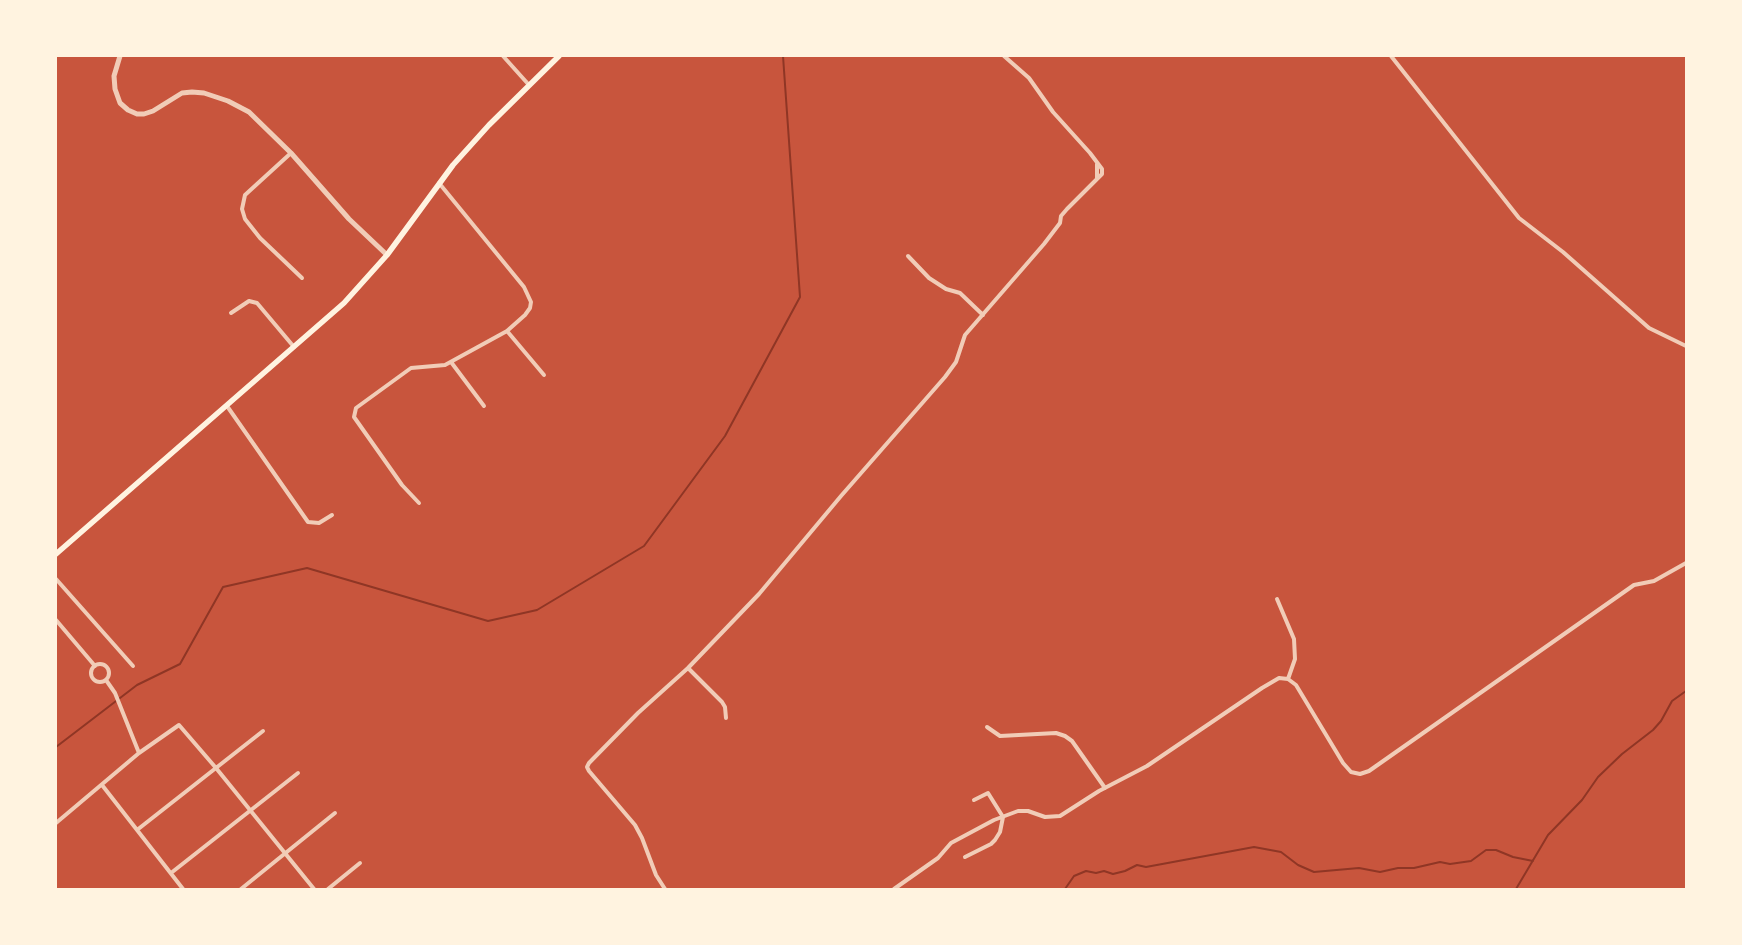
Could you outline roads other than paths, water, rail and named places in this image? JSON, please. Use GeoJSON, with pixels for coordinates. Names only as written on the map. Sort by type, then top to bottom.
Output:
{"type":"FeatureCollection","features":[{"type":"Feature","properties":{"kind":"main road"},"geometry":{"type":"LineString","coordinates":[[56,554],[344,303],[387,255],[439,182],[489,125],[559,56]]}},
{"type":"Feature","properties":{"kind":"street"},"geometry":{"type":"LineString","coordinates":[[120,56],[114,76],[115,89],[120,102],[128,110],[137,114],[144,114],[182,94],[192,92],[204,93],[228,101],[249,112],[291,153],[349,219],[387,255]]}},
{"type":"Feature","properties":{"kind":"street"},"geometry":{"type":"LineString","coordinates":[[502,56],[529,85]]}},
{"type":"Feature","properties":{"kind":"street"},"geometry":{"type":"LineString","coordinates":[[665,889],[656,875],[642,838],[635,825],[587,767],[588,762],[638,713],[688,668],[759,594],[841,496],[945,377],[956,362],[965,335],[1044,244],[1060,223],[1061,216],[1102,174],[1102,169],[1050,107],[1030,78],[1004,56]]}},
{"type":"Feature","properties":{"kind":"street"},"geometry":{"type":"LineString","coordinates":[[1391,56],[1519,218],[1563,252],[1649,328],[1686,346]]}},
{"type":"Feature","properties":{"kind":"street"},"geometry":{"type":"LineString","coordinates":[[291,153],[245,195],[242,209],[245,219],[260,238],[302,278]]}},
{"type":"Feature","properties":{"kind":"street"},"geometry":{"type":"LineString","coordinates":[[419,503],[402,485],[354,417],[356,408],[411,368],[440,366],[451,362],[507,331],[525,315],[530,308],[529,295],[439,182]]}},
{"type":"Feature","properties":{"kind":"street"},"geometry":{"type":"LineString","coordinates":[[908,256],[934,283],[960,293],[983,315]]}},
{"type":"Feature","properties":{"kind":"street"},"geometry":{"type":"LineString","coordinates":[[231,313],[249,301],[257,303],[294,347]]}},
{"type":"Feature","properties":{"kind":"street"},"geometry":{"type":"LineString","coordinates":[[507,331],[544,375]]}},
{"type":"Feature","properties":{"kind":"street"},"geometry":{"type":"LineString","coordinates":[[451,362],[484,406]]}},
{"type":"Feature","properties":{"kind":"street"},"geometry":{"type":"LineString","coordinates":[[227,406],[308,522],[319,523],[332,515]]}},
{"type":"Feature","properties":{"kind":"street"},"geometry":{"type":"LineString","coordinates":[[894,889],[900,887],[938,858],[951,843],[970,832],[1003,817],[1018,811],[1028,811],[1045,817],[1060,816],[1105,788],[1147,766],[1279,678],[1288,679],[1296,685],[1342,763],[1351,772],[1360,774],[1369,771],[1634,585],[1654,581],[1686,563]]}},
{"type":"Feature","properties":{"kind":"street"},"geometry":{"type":"LineString","coordinates":[[56,579],[133,666]]}},
{"type":"Feature","properties":{"kind":"street"},"geometry":{"type":"LineString","coordinates":[[1277,599],[1290,625],[1295,645],[1295,659],[1288,679]]}},
{"type":"Feature","properties":{"kind":"street"},"geometry":{"type":"LineString","coordinates":[[56,620],[95,666]]}},
{"type":"Feature","properties":{"kind":"street"},"geometry":{"type":"LineString","coordinates":[[103,665],[108,669],[109,675],[106,680],[100,682],[92,679],[91,670],[95,666],[103,665]]}},
{"type":"Feature","properties":{"kind":"street"},"geometry":{"type":"LineString","coordinates":[[688,668],[722,702],[725,707],[726,718]]}},
{"type":"Feature","properties":{"kind":"street"},"geometry":{"type":"LineString","coordinates":[[106,680],[116,693],[139,753]]}},
{"type":"Feature","properties":{"kind":"street"},"geometry":{"type":"LineString","coordinates":[[56,823],[139,753],[179,725],[216,768],[314,889]]}},
{"type":"Feature","properties":{"kind":"street"},"geometry":{"type":"LineString","coordinates":[[987,727],[1000,736],[1056,733],[1065,736],[1072,741],[1105,788]]}},
{"type":"Feature","properties":{"kind":"street"},"geometry":{"type":"LineString","coordinates":[[137,830],[263,731]]}},
{"type":"Feature","properties":{"kind":"street"},"geometry":{"type":"LineString","coordinates":[[170,873],[298,773]]}},
{"type":"Feature","properties":{"kind":"street"},"geometry":{"type":"LineString","coordinates":[[102,785],[183,889]]}},
{"type":"Feature","properties":{"kind":"street"},"geometry":{"type":"LineString","coordinates":[[965,858],[991,844],[995,840],[1000,832],[1003,817],[988,793],[974,800]]}},
{"type":"Feature","properties":{"kind":"street"},"geometry":{"type":"LineString","coordinates":[[241,889],[335,813]]}},
{"type":"Feature","properties":{"kind":"street"},"geometry":{"type":"LineString","coordinates":[[328,889],[360,863]]}},
{"type":"Feature","properties":{"kind":"waterway"},"geometry":{"type":"LineString","coordinates":[[56,747],[137,685],[180,664],[223,587],[307,568],[488,621],[537,610],[644,546],[725,436],[800,297],[783,56]]}},
{"type":"Feature","properties":{"kind":"waterway"},"geometry":{"type":"LineString","coordinates":[[1516,889],[1548,835],[1582,800],[1598,777],[1622,754],[1653,730],[1661,721],[1672,701],[1686,691]]}},
{"type":"Feature","properties":{"kind":"waterway"},"geometry":{"type":"LineString","coordinates":[[1065,889],[1074,876],[1086,871],[1096,873],[1104,871],[1113,874],[1125,871],[1137,865],[1146,867],[1254,847],[1281,852],[1298,865],[1314,872],[1359,868],[1380,872],[1398,868],[1414,868],[1440,862],[1450,864],[1471,861],[1486,850],[1496,850],[1513,857],[1533,861]]}}]}
